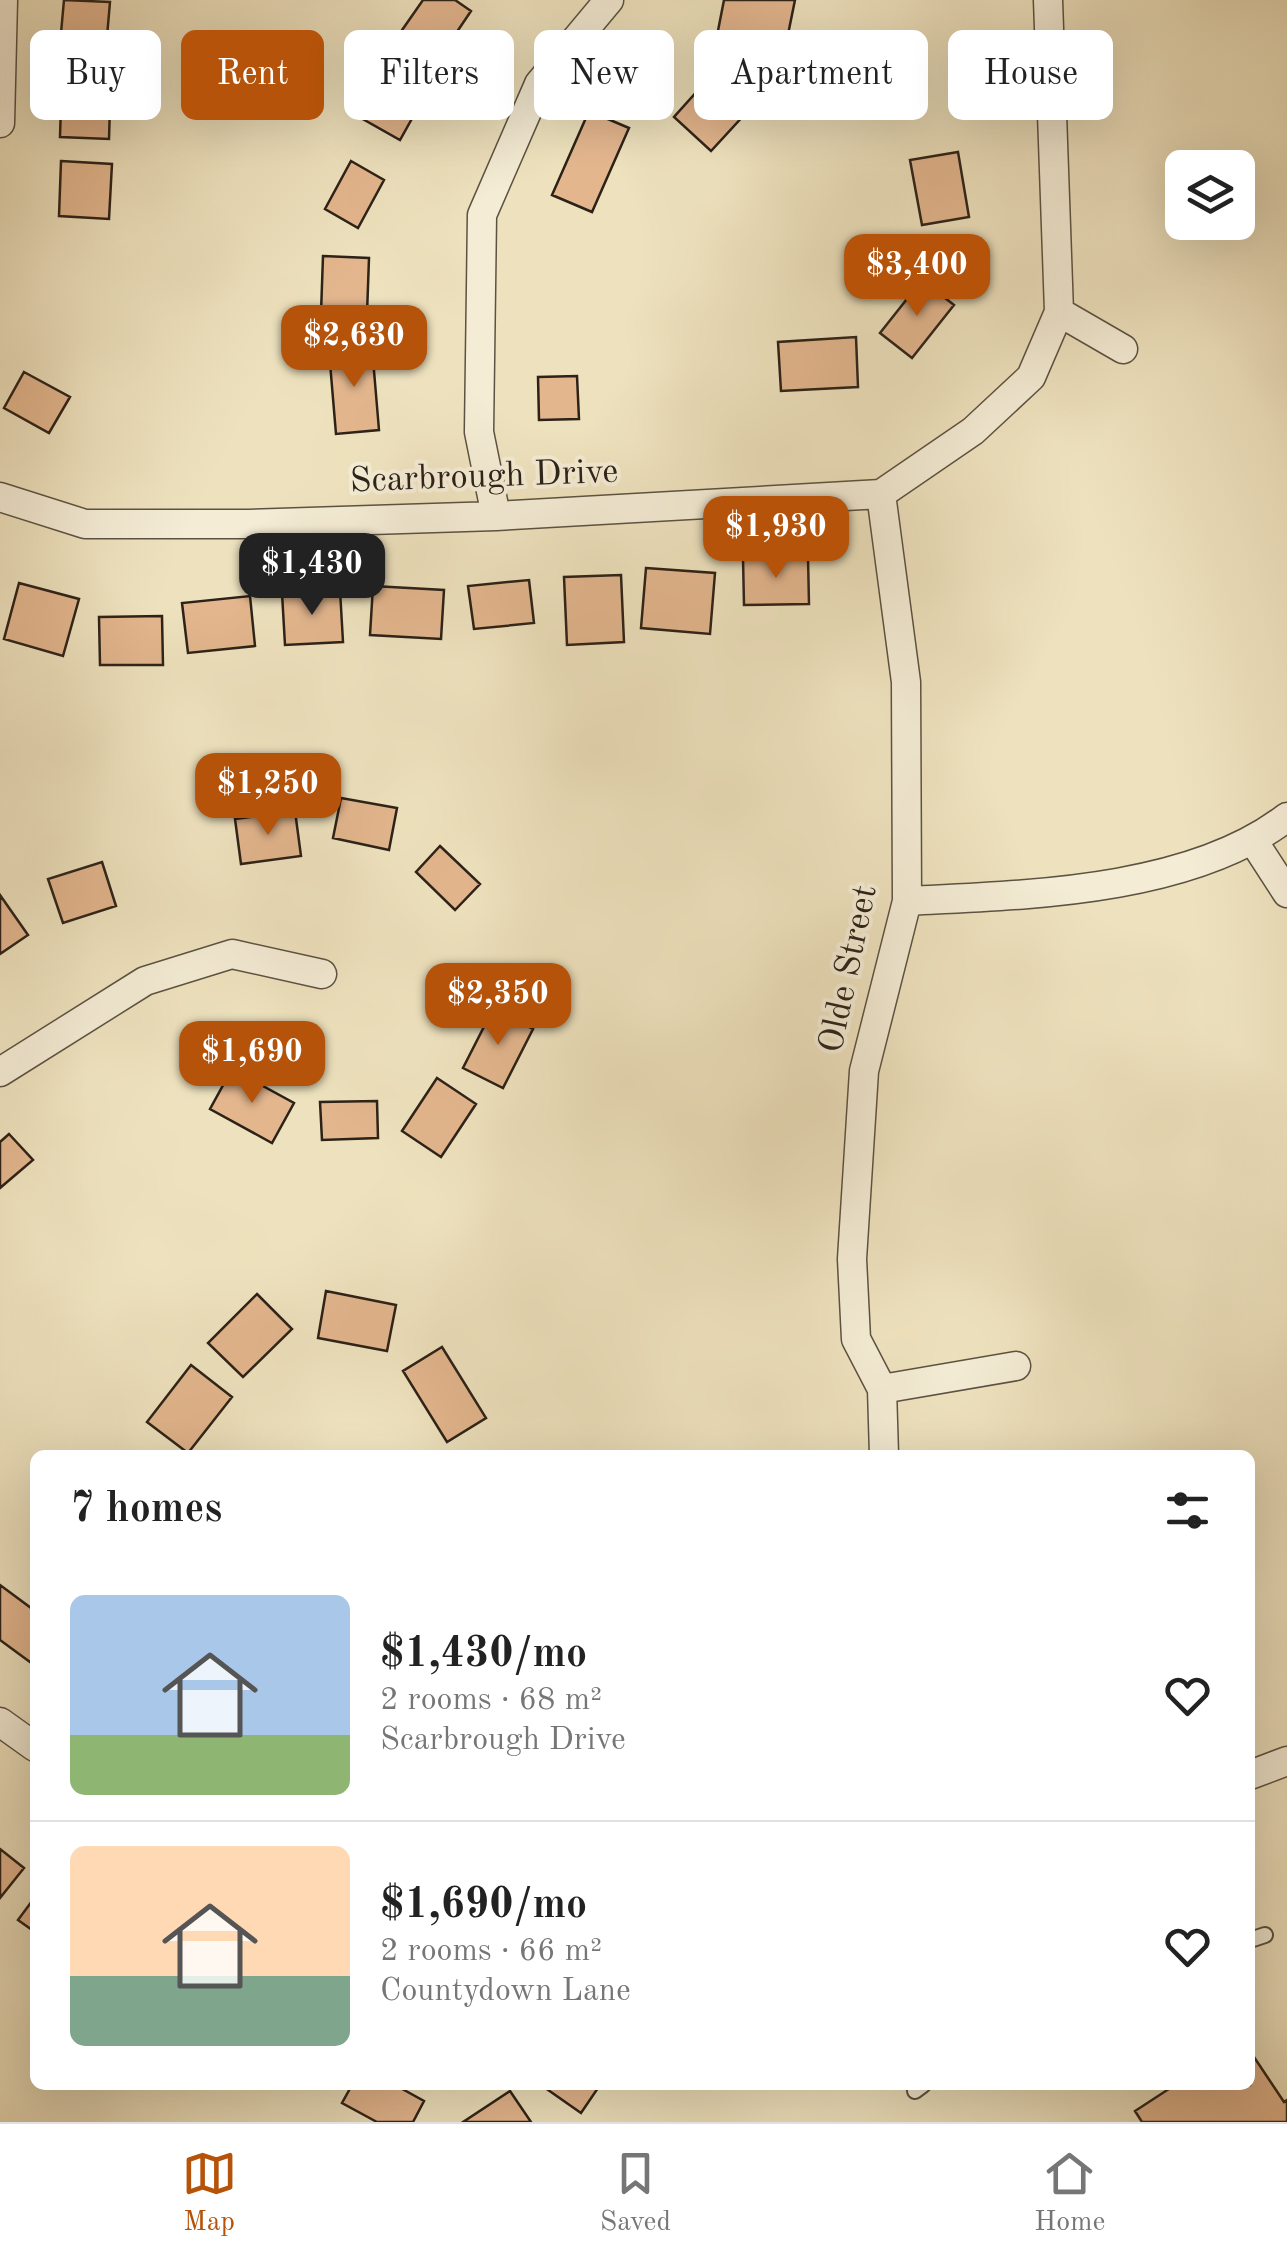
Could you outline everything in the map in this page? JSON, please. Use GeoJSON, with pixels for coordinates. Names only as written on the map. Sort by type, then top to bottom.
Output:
{"type":"FeatureCollection","features":[{"type":"Feature","properties":{"kind":"street"},"geometry":{"type":"LineString","coordinates":[[0,123],[4,0]]}},
{"type":"Feature","properties":{"kind":"street"},"geometry":{"type":"LineString","coordinates":[[496,516],[479,432],[482,215],[539,84],[610,0]]}},
{"type":"Feature","properties":{"kind":"street"},"geometry":{"type":"LineString","coordinates":[[880,494],[973,432],[1031,377],[1059,312],[1048,0]]}},
{"type":"Feature","properties":{"kind":"street"},"geometry":{"type":"LineString","coordinates":[[1059,312],[1124,348]]}},
{"type":"Feature","properties":{"kind":"street","name":"Scarbrough Drive"},"geometry":{"type":"LineString","coordinates":[[0,497],[85,524],[496,516],[880,494]]}},
{"type":"Feature","properties":{"kind":"street","name":"Olde Street"},"geometry":{"type":"LineString","coordinates":[[880,494],[906,682],[908,901],[864,1071],[852,1258],[856,1338],[882,1389],[884,1450]]}},
{"type":"Feature","properties":{"kind":"street"},"geometry":{"type":"LineString","coordinates":[[908,901],[1021,896],[1140,878],[1254,842],[1287,816]]}},
{"type":"Feature","properties":{"kind":"street"},"geometry":{"type":"LineString","coordinates":[[1254,842],[1287,893]]}},
{"type":"Feature","properties":{"kind":"street"},"geometry":{"type":"LineString","coordinates":[[0,1072],[145,980],[232,954],[322,974]]}},
{"type":"Feature","properties":{"kind":"street"},"geometry":{"type":"LineString","coordinates":[[882,1389],[1016,1366]]}},
{"type":"Feature","properties":{"kind":"street"},"geometry":{"type":"LineString","coordinates":[[0,1722],[30,1743]]}},
{"type":"Feature","properties":{"kind":"street"},"geometry":{"type":"LineString","coordinates":[[1255,1773],[1287,1761]]}},
{"type":"Feature","properties":{"kind":"building"},"geometry":{"type":"Polygon","coordinates":[[[64,0],[110,2],[108,30],[61,30],[64,0]]]}},
{"type":"Feature","properties":{"kind":"building"},"geometry":{"type":"Polygon","coordinates":[[[423,0],[455,0],[471,11],[458,30],[402,30],[423,0]]]}},
{"type":"Feature","properties":{"kind":"building"},"geometry":{"type":"Polygon","coordinates":[[[724,0],[795,0],[789,30],[718,30],[724,0]]]}},
{"type":"Feature","properties":{"kind":"building"},"geometry":{"type":"Polygon","coordinates":[[[694,95],[694,120],[739,120],[711,151],[674,117],[694,95]]]}},
{"type":"Feature","properties":{"kind":"building"},"geometry":{"type":"Polygon","coordinates":[[[61,120],[110,120],[109,139],[60,137],[61,120]]]}},
{"type":"Feature","properties":{"kind":"building"},"geometry":{"type":"Polygon","coordinates":[[[365,120],[411,120],[400,140],[365,120]]]}},
{"type":"Feature","properties":{"kind":"building"},"geometry":{"type":"Polygon","coordinates":[[[585,120],[610,120],[629,128],[592,212],[552,195],[585,120]]]}},
{"type":"Feature","properties":{"kind":"building"},"geometry":{"type":"Polygon","coordinates":[[[958,152],[969,217],[922,225],[910,160],[958,152]]]}},
{"type":"Feature","properties":{"kind":"building"},"geometry":{"type":"Polygon","coordinates":[[[61,161],[112,164],[109,219],[59,216],[61,161]]]}},
{"type":"Feature","properties":{"kind":"building"},"geometry":{"type":"Polygon","coordinates":[[[351,161],[384,180],[358,228],[325,209],[351,161]]]}},
{"type":"Feature","properties":{"kind":"building"},"geometry":{"type":"Polygon","coordinates":[[[323,256],[369,258],[367,314],[321,313],[323,256]]]}},
{"type":"Feature","properties":{"kind":"building"},"geometry":{"type":"Polygon","coordinates":[[[922,280],[954,305],[912,358],[880,333],[922,280]]]}},
{"type":"Feature","properties":{"kind":"building"},"geometry":{"type":"Polygon","coordinates":[[[856,337],[858,387],[781,391],[778,342],[856,337]]]}},
{"type":"Feature","properties":{"kind":"building"},"geometry":{"type":"Polygon","coordinates":[[[372,347],[379,430],[336,434],[329,351],[372,347]]]}},
{"type":"Feature","properties":{"kind":"building"},"geometry":{"type":"Polygon","coordinates":[[[24,372],[70,397],[49,433],[4,408],[24,372]]]}},
{"type":"Feature","properties":{"kind":"building"},"geometry":{"type":"Polygon","coordinates":[[[577,376],[579,419],[539,420],[538,377],[577,376]]]}},
{"type":"Feature","properties":{"kind":"building"},"geometry":{"type":"Polygon","coordinates":[[[808,557],[809,604],[744,605],[743,558],[808,557]]]}},
{"type":"Feature","properties":{"kind":"building"},"geometry":{"type":"Polygon","coordinates":[[[646,568],[715,573],[710,634],[641,628],[646,568]]]}},
{"type":"Feature","properties":{"kind":"building"},"geometry":{"type":"Polygon","coordinates":[[[621,575],[624,642],[567,645],[564,577],[621,575]]]}},
{"type":"Feature","properties":{"kind":"building"},"geometry":{"type":"Polygon","coordinates":[[[529,580],[534,623],[474,629],[468,586],[529,580]]]}},
{"type":"Feature","properties":{"kind":"building"},"geometry":{"type":"Polygon","coordinates":[[[19,583],[79,599],[63,656],[4,639],[19,583]]]}},
{"type":"Feature","properties":{"kind":"building"},"geometry":{"type":"Polygon","coordinates":[[[373,586],[444,590],[441,639],[370,635],[373,586]]]}},
{"type":"Feature","properties":{"kind":"building"},"geometry":{"type":"Polygon","coordinates":[[[340,590],[343,642],[285,645],[282,593],[340,590]]]}},
{"type":"Feature","properties":{"kind":"building"},"geometry":{"type":"Polygon","coordinates":[[[250,596],[255,646],[188,653],[182,603],[250,596]]]}},
{"type":"Feature","properties":{"kind":"building"},"geometry":{"type":"Polygon","coordinates":[[[162,616],[163,665],[100,665],[99,617],[162,616]]]}},
{"type":"Feature","properties":{"kind":"building"},"geometry":{"type":"Polygon","coordinates":[[[341,798],[397,808],[389,850],[333,838],[341,798]]]}},
{"type":"Feature","properties":{"kind":"building"},"geometry":{"type":"Polygon","coordinates":[[[295,811],[301,856],[241,864],[235,819],[295,811]]]}},
{"type":"Feature","properties":{"kind":"building"},"geometry":{"type":"Polygon","coordinates":[[[440,846],[480,884],[455,910],[416,872],[440,846]]]}},
{"type":"Feature","properties":{"kind":"building"},"geometry":{"type":"Polygon","coordinates":[[[102,862],[116,906],[63,923],[48,879],[102,862]]]}},
{"type":"Feature","properties":{"kind":"building"},"geometry":{"type":"Polygon","coordinates":[[[0,895],[28,935],[0,954],[0,895]]]}},
{"type":"Feature","properties":{"kind":"building"},"geometry":{"type":"Polygon","coordinates":[[[493,1009],[533,1029],[503,1088],[463,1068],[493,1009]]]}},
{"type":"Feature","properties":{"kind":"building"},"geometry":{"type":"Polygon","coordinates":[[[232,1069],[294,1103],[272,1143],[210,1109],[232,1069]]]}},
{"type":"Feature","properties":{"kind":"building"},"geometry":{"type":"Polygon","coordinates":[[[437,1078],[476,1104],[441,1157],[402,1131],[437,1078]]]}},
{"type":"Feature","properties":{"kind":"building"},"geometry":{"type":"Polygon","coordinates":[[[377,1101],[378,1138],[322,1140],[320,1102],[377,1101]]]}},
{"type":"Feature","properties":{"kind":"building"},"geometry":{"type":"Polygon","coordinates":[[[9,1134],[33,1160],[0,1188],[0,1142],[9,1134]]]}},
{"type":"Feature","properties":{"kind":"building"},"geometry":{"type":"Polygon","coordinates":[[[326,1291],[396,1305],[387,1351],[318,1338],[326,1291]]]}},
{"type":"Feature","properties":{"kind":"building"},"geometry":{"type":"Polygon","coordinates":[[[257,1294],[292,1329],[243,1377],[208,1343],[257,1294]]]}},
{"type":"Feature","properties":{"kind":"building"},"geometry":{"type":"Polygon","coordinates":[[[442,1347],[486,1418],[447,1442],[403,1371],[442,1347]]]}},
{"type":"Feature","properties":{"kind":"building"},"geometry":{"type":"Polygon","coordinates":[[[191,1365],[232,1397],[190,1450],[184,1450],[147,1422],[191,1365]]]}},
{"type":"Feature","properties":{"kind":"building"},"geometry":{"type":"Polygon","coordinates":[[[0,1585],[30,1607],[30,1662],[0,1640],[0,1585]]]}},
{"type":"Feature","properties":{"kind":"building"},"geometry":{"type":"Polygon","coordinates":[[[0,1849],[24,1868],[0,1898],[0,1849]]]}},
{"type":"Feature","properties":{"kind":"building"},"geometry":{"type":"Polygon","coordinates":[[[30,1904],[30,1928],[18,1920],[30,1904]]]}},
{"type":"Feature","properties":{"kind":"building"},"geometry":{"type":"Polygon","coordinates":[[[1255,2058],[1284,2102],[1287,2100],[1287,2122],[1142,2122],[1135,2111],[1167,2090],[1255,2090],[1255,2058]]]}},
{"type":"Feature","properties":{"kind":"building"},"geometry":{"type":"Polygon","coordinates":[[[349,2090],[404,2090],[424,2101],[413,2122],[377,2122],[342,2103],[349,2090]]]}},
{"type":"Feature","properties":{"kind":"building"},"geometry":{"type":"Polygon","coordinates":[[[548,2090],[597,2090],[581,2113],[548,2090]]]}},
{"type":"Feature","properties":{"kind":"building"},"geometry":{"type":"Polygon","coordinates":[[[510,2091],[531,2122],[463,2122],[510,2091]]]}}]}
